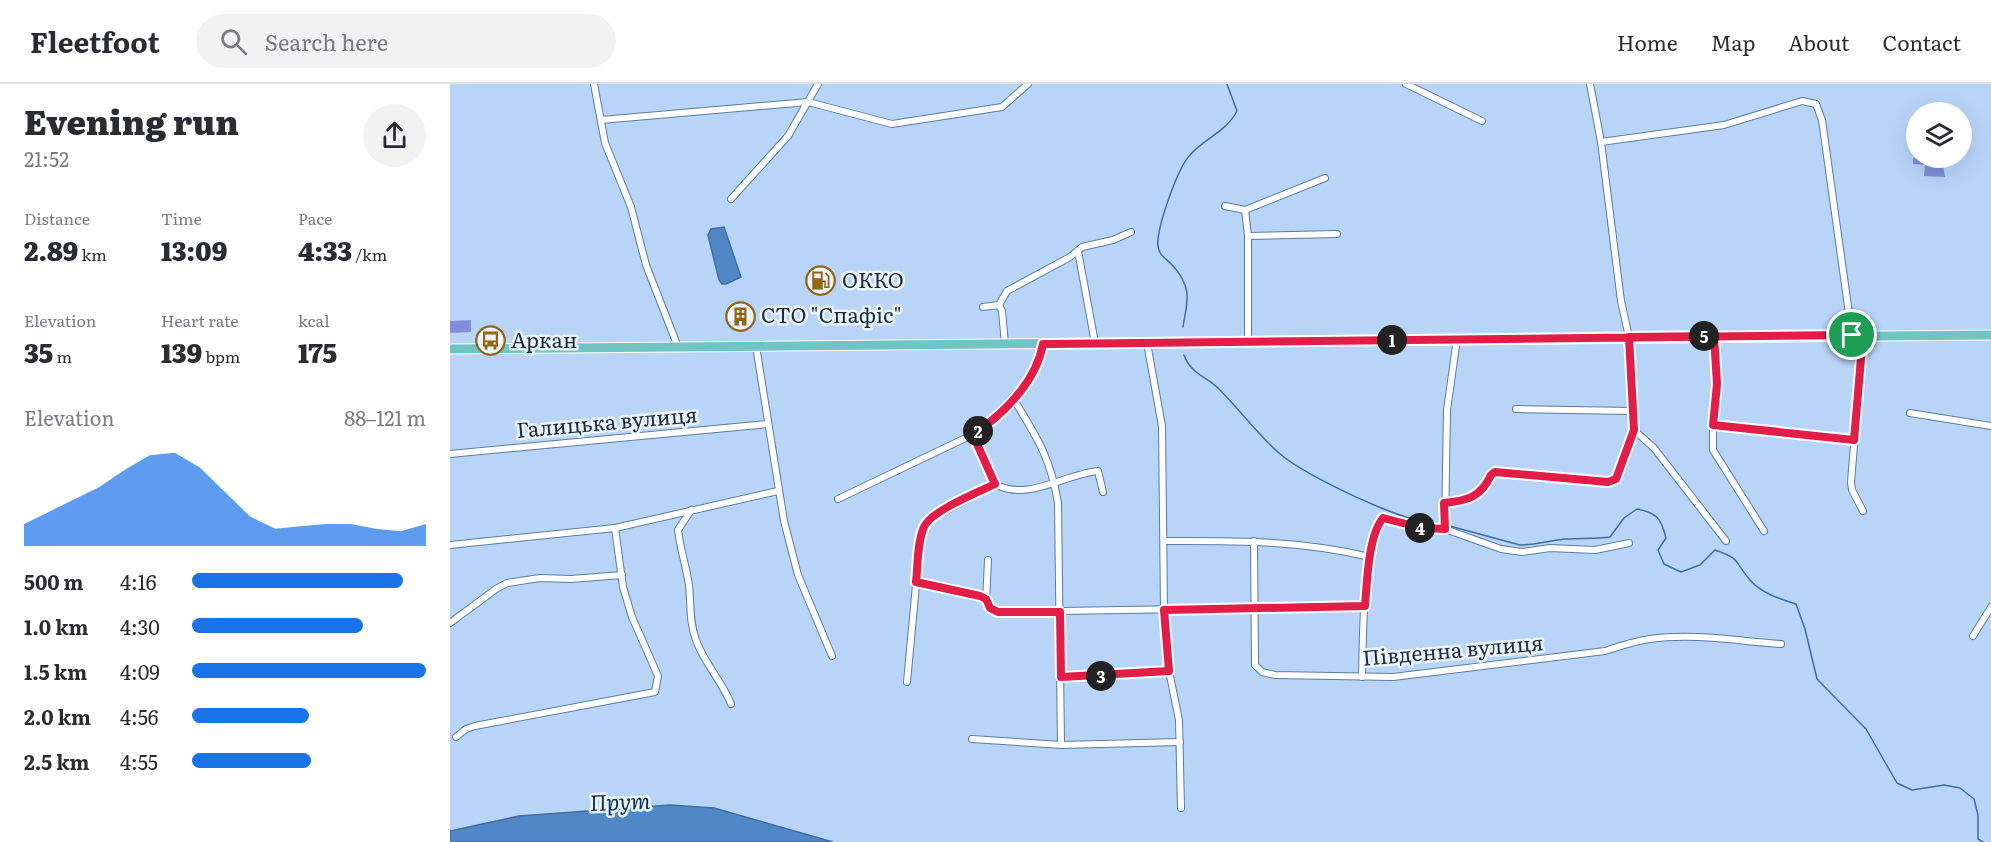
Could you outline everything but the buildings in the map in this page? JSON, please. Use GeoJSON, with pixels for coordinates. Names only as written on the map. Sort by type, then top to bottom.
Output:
{"type":"FeatureCollection","features":[{"type":"Feature","properties":{"kind":"main road"},"geometry":{"type":"LineString","coordinates":[[450,349],[1991,335]]}},
{"type":"Feature","properties":{"kind":"street"},"geometry":{"type":"LineString","coordinates":[[594,84],[610,160],[631,207],[646,265],[678,347]]}},
{"type":"Feature","properties":{"kind":"street"},"geometry":{"type":"LineString","coordinates":[[731,199],[788,136],[818,84]]}},
{"type":"Feature","properties":{"kind":"street"},"geometry":{"type":"LineString","coordinates":[[601,120],[808,102],[892,124],[1002,107],[1028,84]]}},
{"type":"Feature","properties":{"kind":"street"},"geometry":{"type":"LineString","coordinates":[[1406,84],[1482,121]]}},
{"type":"Feature","properties":{"kind":"street"},"geometry":{"type":"LineString","coordinates":[[1444,503],[1479,494],[1495,472],[1613,481],[1619,475],[1634,430],[1629,337],[1620,290],[1601,142],[1590,84]]}},
{"type":"Feature","properties":{"kind":"street"},"geometry":{"type":"LineString","coordinates":[[1601,142],[1724,125],[1805,101],[1816,104],[1822,120],[1826,145],[1852,335]]}},
{"type":"Feature","properties":{"kind":"street"},"geometry":{"type":"LineString","coordinates":[[1225,206],[1245,210],[1325,178]]}},
{"type":"Feature","properties":{"kind":"street"},"geometry":{"type":"LineString","coordinates":[[1245,210],[1248,236],[1248,341]]}},
{"type":"Feature","properties":{"kind":"street"},"geometry":{"type":"LineString","coordinates":[[999,305],[1007,291],[1047,270],[1086,245],[1113,240],[1131,232]]}},
{"type":"Feature","properties":{"kind":"street"},"geometry":{"type":"LineString","coordinates":[[1248,236],[1337,234]]}},
{"type":"Feature","properties":{"kind":"street"},"geometry":{"type":"LineString","coordinates":[[1078,251],[1095,343]]}},
{"type":"Feature","properties":{"kind":"street"},"geometry":{"type":"LineString","coordinates":[[983,307],[999,305]]}},
{"type":"Feature","properties":{"kind":"street"},"geometry":{"type":"LineString","coordinates":[[999,305],[1002,311],[1005,344]]}},
{"type":"Feature","properties":{"kind":"street"},"geometry":{"type":"LineString","coordinates":[[1863,335],[1851,482],[1852,490],[1863,511]]}},
{"type":"Feature","properties":{"kind":"street"},"geometry":{"type":"LineString","coordinates":[[1714,336],[1717,384],[1713,425],[1715,453],[1764,531]]}},
{"type":"Feature","properties":{"kind":"street"},"geometry":{"type":"LineString","coordinates":[[1445,526],[1447,410],[1457,339]]}},
{"type":"Feature","properties":{"kind":"street"},"geometry":{"type":"LineString","coordinates":[[1147,343],[1162,426],[1164,610],[1169,671],[1179,720],[1181,808]]}},
{"type":"Feature","properties":{"kind":"street"},"geometry":{"type":"LineString","coordinates":[[838,499],[973,435],[1013,398],[1034,372],[1043,344]]}},
{"type":"Feature","properties":{"kind":"street"},"geometry":{"type":"LineString","coordinates":[[756,346],[778,490],[795,566],[832,656]]}},
{"type":"Feature","properties":{"kind":"street"},"geometry":{"type":"LineString","coordinates":[[1013,398],[1044,450],[1055,483],[1060,515],[1061,745]]}},
{"type":"Feature","properties":{"kind":"street"},"geometry":{"type":"LineString","coordinates":[[1516,409],[1632,411]]}},
{"type":"Feature","properties":{"kind":"street"},"geometry":{"type":"LineString","coordinates":[[1910,413],[1991,426]]}},
{"type":"Feature","properties":{"kind":"street","name":"Галицька вулиця"},"geometry":{"type":"LineString","coordinates":[[450,454],[768,424]]}},
{"type":"Feature","properties":{"kind":"street"},"geometry":{"type":"LineString","coordinates":[[1713,425],[1854,440]]}},
{"type":"Feature","properties":{"kind":"street"},"geometry":{"type":"LineString","coordinates":[[1634,430],[1654,448],[1726,541]]}},
{"type":"Feature","properties":{"kind":"street"},"geometry":{"type":"LineString","coordinates":[[973,435],[995,484],[1003,489],[1019,489],[1055,483],[1098,471],[1103,492]]}},
{"type":"Feature","properties":{"kind":"street"},"geometry":{"type":"LineString","coordinates":[[907,682],[921,535],[925,524],[941,512],[995,484]]}},
{"type":"Feature","properties":{"kind":"street"},"geometry":{"type":"LineString","coordinates":[[450,544],[615,528],[778,490]]}},
{"type":"Feature","properties":{"kind":"street"},"geometry":{"type":"LineString","coordinates":[[691,510],[678,530],[688,582],[692,627],[696,641],[711,671],[722,683],[731,704]]}},
{"type":"Feature","properties":{"kind":"street"},"geometry":{"type":"LineString","coordinates":[[1362,677],[1370,557],[1378,525],[1383,518],[1422,528],[1445,526],[1501,549],[1522,552],[1550,548],[1595,550],[1629,543]]}},
{"type":"Feature","properties":{"kind":"street"},"geometry":{"type":"LineString","coordinates":[[456,737],[466,729],[475,726],[656,692],[658,676],[632,617],[623,587],[615,528]]}},
{"type":"Feature","properties":{"kind":"street"},"geometry":{"type":"LineString","coordinates":[[1165,541],[1254,541],[1325,546],[1370,557]]}},
{"type":"Feature","properties":{"kind":"street","name":"Південна вулиця"},"geometry":{"type":"LineString","coordinates":[[1254,541],[1253,608],[1257,670],[1275,675],[1393,677],[1605,651],[1651,638],[1700,636],[1781,644]]}},
{"type":"Feature","properties":{"kind":"street"},"geometry":{"type":"LineString","coordinates":[[988,560],[986,599],[989,607],[998,612],[1365,606]]}},
{"type":"Feature","properties":{"kind":"street"},"geometry":{"type":"LineString","coordinates":[[450,623],[496,589],[513,582],[622,575]]}},
{"type":"Feature","properties":{"kind":"street"},"geometry":{"type":"LineString","coordinates":[[916,582],[986,599]]}},
{"type":"Feature","properties":{"kind":"street"},"geometry":{"type":"LineString","coordinates":[[1973,636],[1991,607]]}},
{"type":"Feature","properties":{"kind":"street"},"geometry":{"type":"LineString","coordinates":[[1061,677],[1169,671]]}},
{"type":"Feature","properties":{"kind":"street"},"geometry":{"type":"LineString","coordinates":[[972,739],[1061,745],[1180,742]]}},
{"type":"Feature","properties":{"kind":"water"},"geometry":{"type":"Polygon","coordinates":[[[724,227],[741,277],[722,284],[708,235],[711,229],[724,227]]]}},
{"type":"Feature","properties":{"kind":"water"},"geometry":{"type":"Polygon","coordinates":[[[670,805],[714,808],[833,842],[450,842],[450,831],[519,816],[670,805]]]}},
{"type":"Feature","properties":{"kind":"waterway"},"geometry":{"type":"LineString","coordinates":[[1183,327],[1187,303],[1186,289],[1180,275],[1160,253],[1158,246],[1160,226],[1185,162],[1196,149],[1221,130],[1237,111],[1227,84]]}},
{"type":"Feature","properties":{"kind":"waterway"},"geometry":{"type":"LineString","coordinates":[[1184,355],[1190,366],[1219,389],[1263,438],[1292,463],[1357,498],[1406,517],[1441,525]]}},
{"type":"Feature","properties":{"kind":"waterway"},"geometry":{"type":"LineString","coordinates":[[1446,525],[1526,545],[1610,537],[1624,518],[1637,509],[1649,512],[1660,521],[1666,538],[1658,550],[1664,564],[1681,572],[1700,565],[1715,550],[1729,556],[1760,589],[1796,604],[1805,629],[1817,679],[1866,729],[1897,783],[1912,790],[1944,785],[1960,788],[1974,799],[1978,815],[1978,839],[1983,842]]}},
{"type":"Feature","properties":{"kind":"place","name":"ОККО"},"geometry":{"type":"Point","coordinates":[821,281]}},
{"type":"Feature","properties":{"kind":"place","name":"СТО \"Спафіс\""},"geometry":{"type":"Point","coordinates":[740,316]}},
{"type":"Feature","properties":{"kind":"place","name":"Аркан"},"geometry":{"type":"Point","coordinates":[490,341]}},
{"type":"Feature","properties":{"kind":"route"},"geometry":{"type":"LineString","coordinates":[[1852,335],[1714,336],[1248,341],[1043,344],[1036,369],[1023,388],[973,435],[995,484],[936,515],[925,524],[921,535],[916,582],[980,596],[986,599],[990,608],[998,612],[1060,612],[1061,677],[1169,671],[1164,610],[1365,606],[1370,557],[1378,525],[1383,518],[1422,528],[1445,529],[1444,503],[1479,494],[1493,472],[1608,482],[1616,479],[1634,430],[1629,337],[1714,336],[1717,384],[1713,425],[1854,440],[1863,335],[1852,335]]}},
{"type":"Feature","properties":{"kind":"water label","name":"Прут"},"geometry":{"type":"Point","coordinates":[620,802]}}]}
